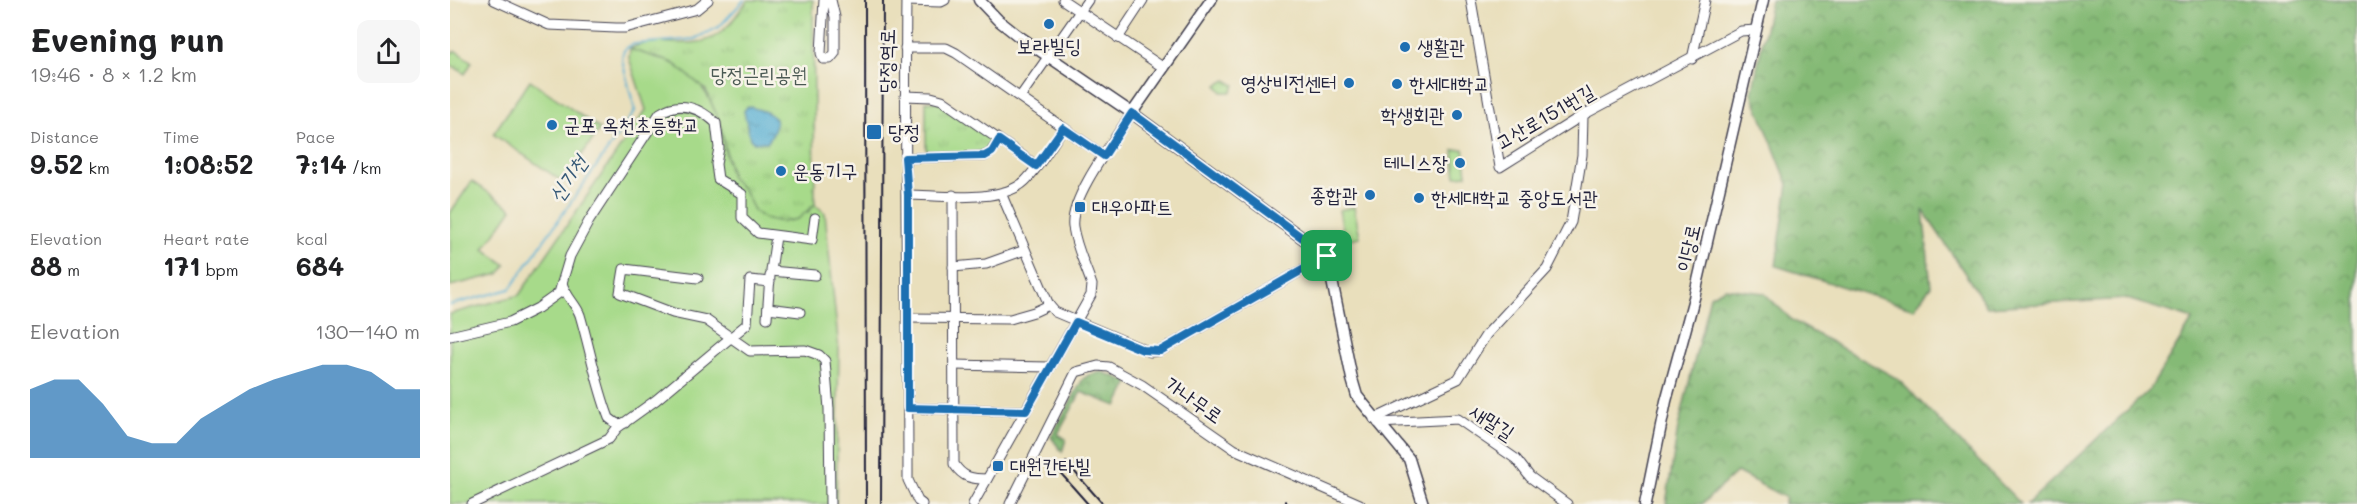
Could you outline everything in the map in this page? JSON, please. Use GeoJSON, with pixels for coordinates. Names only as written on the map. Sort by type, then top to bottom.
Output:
{"type":"FeatureCollection","features":[{"type":"Feature","properties":{"kind":"street"},"geometry":{"type":"LineString","coordinates":[[494,0],[549,25],[616,28],[625,28],[697,9],[708,0]]}},
{"type":"Feature","properties":{"kind":"street"},"geometry":{"type":"LineString","coordinates":[[824,0],[821,53],[823,59],[830,59],[835,53],[836,17],[831,0]]}},
{"type":"Feature","properties":{"kind":"street"},"geometry":{"type":"LineString","coordinates":[[906,1],[941,2],[945,0]]}},
{"type":"Feature","properties":{"kind":"street"},"geometry":{"type":"LineString","coordinates":[[980,0],[998,20],[1132,113],[1327,256],[1352,379],[1358,396],[1408,459],[1423,504]]}},
{"type":"Feature","properties":{"kind":"street"},"geometry":{"type":"LineString","coordinates":[[1064,0],[1164,68]]}},
{"type":"Feature","properties":{"kind":"street"},"geometry":{"type":"LineString","coordinates":[[1020,97],[1088,0]]}},
{"type":"Feature","properties":{"kind":"street"},"geometry":{"type":"LineString","coordinates":[[1118,38],[1143,0]]}},
{"type":"Feature","properties":{"kind":"street"},"geometry":{"type":"LineString","coordinates":[[973,504],[1091,295],[1092,285],[1073,226],[1075,206],[1083,188],[1211,0]]}},
{"type":"Feature","properties":{"kind":"street","name":"고산로151번길"},"geometry":{"type":"LineString","coordinates":[[1471,0],[1500,167],[1583,115],[1741,31],[1756,30]]}},
{"type":"Feature","properties":{"kind":"street"},"geometry":{"type":"LineString","coordinates":[[1692,59],[1705,0]]}},
{"type":"Feature","properties":{"kind":"street","name":"이당로"},"geometry":{"type":"LineString","coordinates":[[1645,504],[1666,401],[1694,298],[1763,0]]}},
{"type":"Feature","properties":{"kind":"street","name":"당정역로"},"geometry":{"type":"LineString","coordinates":[[906,1],[908,480],[918,501],[922,504]]}},
{"type":"Feature","properties":{"kind":"street"},"geometry":{"type":"LineString","coordinates":[[906,48],[946,48],[1104,156]]}},
{"type":"Feature","properties":{"kind":"street"},"geometry":{"type":"LineString","coordinates":[[905,96],[931,97],[942,100],[1036,166]]}},
{"type":"Feature","properties":{"kind":"street"},"geometry":{"type":"LineString","coordinates":[[450,336],[510,322],[538,308],[559,293],[570,256],[589,221],[660,113],[666,108],[686,106],[707,115],[716,123],[719,148],[716,164],[718,179],[742,194],[742,218],[758,233],[812,240],[815,218]]}},
{"type":"Feature","properties":{"kind":"street"},"geometry":{"type":"LineString","coordinates":[[1376,421],[1458,379],[1486,335],[1547,269],[1571,222],[1582,155],[1583,115]]}},
{"type":"Feature","properties":{"kind":"street"},"geometry":{"type":"LineString","coordinates":[[908,195],[987,196],[1001,193],[1023,182],[1063,128]]}},
{"type":"Feature","properties":{"kind":"street"},"geometry":{"type":"LineString","coordinates":[[905,158],[985,156],[992,152],[999,140]]}},
{"type":"Feature","properties":{"kind":"street"},"geometry":{"type":"LineString","coordinates":[[1001,193],[1049,305],[1055,312],[1143,350],[1160,351],[1327,256]]}},
{"type":"Feature","properties":{"kind":"street"},"geometry":{"type":"LineString","coordinates":[[953,195],[954,464],[959,472],[971,479],[987,479]]}},
{"type":"Feature","properties":{"kind":"street"},"geometry":{"type":"LineString","coordinates":[[776,236],[767,314],[800,312]]}},
{"type":"Feature","properties":{"kind":"street"},"geometry":{"type":"LineString","coordinates":[[953,267],[986,264],[1025,250]]}},
{"type":"Feature","properties":{"kind":"street"},"geometry":{"type":"LineString","coordinates":[[698,278],[624,269],[620,292],[673,313],[706,320],[750,351],[805,350],[819,355],[825,361],[829,409],[830,504]]}},
{"type":"Feature","properties":{"kind":"street"},"geometry":{"type":"LineString","coordinates":[[771,271],[815,275]]}},
{"type":"Feature","properties":{"kind":"street"},"geometry":{"type":"LineString","coordinates":[[472,504],[609,439],[624,423],[656,400],[747,324],[750,280],[770,282]]}},
{"type":"Feature","properties":{"kind":"street"},"geometry":{"type":"LineString","coordinates":[[562,283],[569,300],[579,314],[590,360],[609,418],[617,424],[624,423]]}},
{"type":"Feature","properties":{"kind":"street"},"geometry":{"type":"LineString","coordinates":[[908,318],[1010,319],[1049,305]]}},
{"type":"Feature","properties":{"kind":"street"},"geometry":{"type":"LineString","coordinates":[[954,365],[1050,367]]}},
{"type":"Feature","properties":{"kind":"street","name":"가나무로"},"geometry":{"type":"LineString","coordinates":[[1011,504],[1076,372],[1098,366],[1109,367],[1142,386],[1234,449],[1360,504]]}},
{"type":"Feature","properties":{"kind":"street"},"geometry":{"type":"LineString","coordinates":[[908,408],[1026,411]]}},
{"type":"Feature","properties":{"kind":"street","name":"새말길"},"geometry":{"type":"LineString","coordinates":[[1376,421],[1458,419],[1516,459],[1530,477],[1567,504]]}},
{"type":"Feature","properties":{"kind":"green space","name":"당정근린공원"},"geometry":{"type":"Polygon","coordinates":[[[748,0],[813,0],[815,204],[798,219],[782,222],[764,218],[755,212],[745,192],[731,177],[720,123],[706,90],[673,63],[630,49],[651,43],[696,43],[707,40],[726,27],[748,0]]]}},
{"type":"Feature","properties":{"kind":"green space"},"geometry":{"type":"Polygon","coordinates":[[[1771,0],[2357,0],[2357,504],[2027,504],[2150,389],[2193,319],[2127,299],[1987,307],[1923,210],[1931,286],[1914,309],[1776,266],[1788,184],[1752,93],[1771,0]]]}},
{"type":"Feature","properties":{"kind":"green space"},"geometry":{"type":"Polygon","coordinates":[[[630,49],[674,64],[702,87],[716,113],[731,177],[807,213],[815,204],[825,213],[839,350],[836,504],[450,504],[450,314],[519,295],[646,110],[629,58],[630,49]]]}},
{"type":"Feature","properties":{"kind":"green space"},"geometry":{"type":"Polygon","coordinates":[[[456,51],[472,62],[465,74],[450,64],[450,53],[456,51]]]}},
{"type":"Feature","properties":{"kind":"green space"},"geometry":{"type":"Polygon","coordinates":[[[530,80],[600,129],[563,182],[493,134],[530,80]]]}},
{"type":"Feature","properties":{"kind":"green space"},"geometry":{"type":"Polygon","coordinates":[[[1226,80],[1235,85],[1231,92],[1222,92],[1217,85],[1226,80]]]}},
{"type":"Feature","properties":{"kind":"green space"},"geometry":{"type":"Polygon","coordinates":[[[926,101],[941,103],[994,143],[989,148],[974,153],[932,153],[926,149],[926,101]]]}},
{"type":"Feature","properties":{"kind":"green space","name":"테니스장"},"geometry":{"type":"Polygon","coordinates":[[[1464,149],[1467,175],[1456,176],[1453,150],[1464,149]]]}},
{"type":"Feature","properties":{"kind":"green space"},"geometry":{"type":"Polygon","coordinates":[[[472,181],[512,209],[484,249],[506,265],[499,274],[450,286],[450,213],[472,181]]]}},
{"type":"Feature","properties":{"kind":"green space"},"geometry":{"type":"Polygon","coordinates":[[[1354,207],[1360,237],[1345,240],[1339,210],[1354,207]]]}},
{"type":"Feature","properties":{"kind":"green space"},"geometry":{"type":"Polygon","coordinates":[[[1725,288],[1764,293],[1793,321],[1898,379],[2021,504],[1784,504],[1786,498],[1737,472],[1702,504],[1666,504],[1678,428],[1710,296],[1725,288]]]}},
{"type":"Feature","properties":{"kind":"green space"},"geometry":{"type":"Polygon","coordinates":[[[1102,372],[1129,382],[1117,406],[1081,392],[1058,434],[1066,439],[1062,452],[1051,437],[1083,379],[1102,372]]]}},
{"type":"Feature","properties":{"kind":"water"},"geometry":{"type":"Polygon","coordinates":[[[752,106],[764,111],[775,120],[776,124],[768,142],[753,142],[750,139],[744,111],[747,107],[752,106]]]}},
{"type":"Feature","properties":{"kind":"waterway","name":"신기천"},"geometry":{"type":"LineString","coordinates":[[450,305],[510,289],[635,111],[622,60],[625,50],[634,44],[694,39],[719,27],[744,0]]}},
{"type":"Feature","properties":{"kind":"railway"},"geometry":{"type":"LineString","coordinates":[[865,0],[866,504]]}},
{"type":"Feature","properties":{"kind":"railway"},"geometry":{"type":"LineString","coordinates":[[881,504],[883,0]]}},
{"type":"Feature","properties":{"kind":"railway"},"geometry":{"type":"LineString","coordinates":[[1066,462],[1103,504]]}},
{"type":"Feature","properties":{"kind":"railway"},"geometry":{"type":"LineString","coordinates":[[1057,469],[1088,504]]}},
{"type":"Feature","properties":{"kind":"place","name":"보라빌딩"},"geometry":{"type":"Point","coordinates":[1049,24]}},
{"type":"Feature","properties":{"kind":"place","name":"생활관"},"geometry":{"type":"Point","coordinates":[1405,47]}},
{"type":"Feature","properties":{"kind":"place","name":"영상비전센터"},"geometry":{"type":"Point","coordinates":[1349,83]}},
{"type":"Feature","properties":{"kind":"place","name":"한세대학교"},"geometry":{"type":"Point","coordinates":[1397,84]}},
{"type":"Feature","properties":{"kind":"place","name":"학생회관"},"geometry":{"type":"Point","coordinates":[1457,115]}},
{"type":"Feature","properties":{"kind":"place","name":"군포 옥천초등학교"},"geometry":{"type":"Point","coordinates":[552,125]}},
{"type":"Feature","properties":{"kind":"place","name":"당정"},"geometry":{"type":"Point","coordinates":[874,132]}},
{"type":"Feature","properties":{"kind":"place","name":"테니스장"},"geometry":{"type":"Point","coordinates":[1460,163]}},
{"type":"Feature","properties":{"kind":"place","name":"운동기구"},"geometry":{"type":"Point","coordinates":[781,171]}},
{"type":"Feature","properties":{"kind":"place","name":"종합관"},"geometry":{"type":"Point","coordinates":[1370,195]}},
{"type":"Feature","properties":{"kind":"place","name":"한세대학교 중앙도서관"},"geometry":{"type":"Point","coordinates":[1419,198]}},
{"type":"Feature","properties":{"kind":"place","name":"대우아파트"},"geometry":{"type":"Point","coordinates":[1080,207]}},
{"type":"Feature","properties":{"kind":"place","name":"대원칸타빌"},"geometry":{"type":"Point","coordinates":[998,466]}},
{"type":"Feature","properties":{"kind":"route"},"geometry":{"type":"LineString","coordinates":[[1132,113],[1327,256],[1160,351],[1143,350],[1076,322],[1026,411],[908,408],[908,195],[905,158],[985,156],[992,152],[999,140],[1036,166],[1063,128],[1104,156],[1132,113]]}}]}
